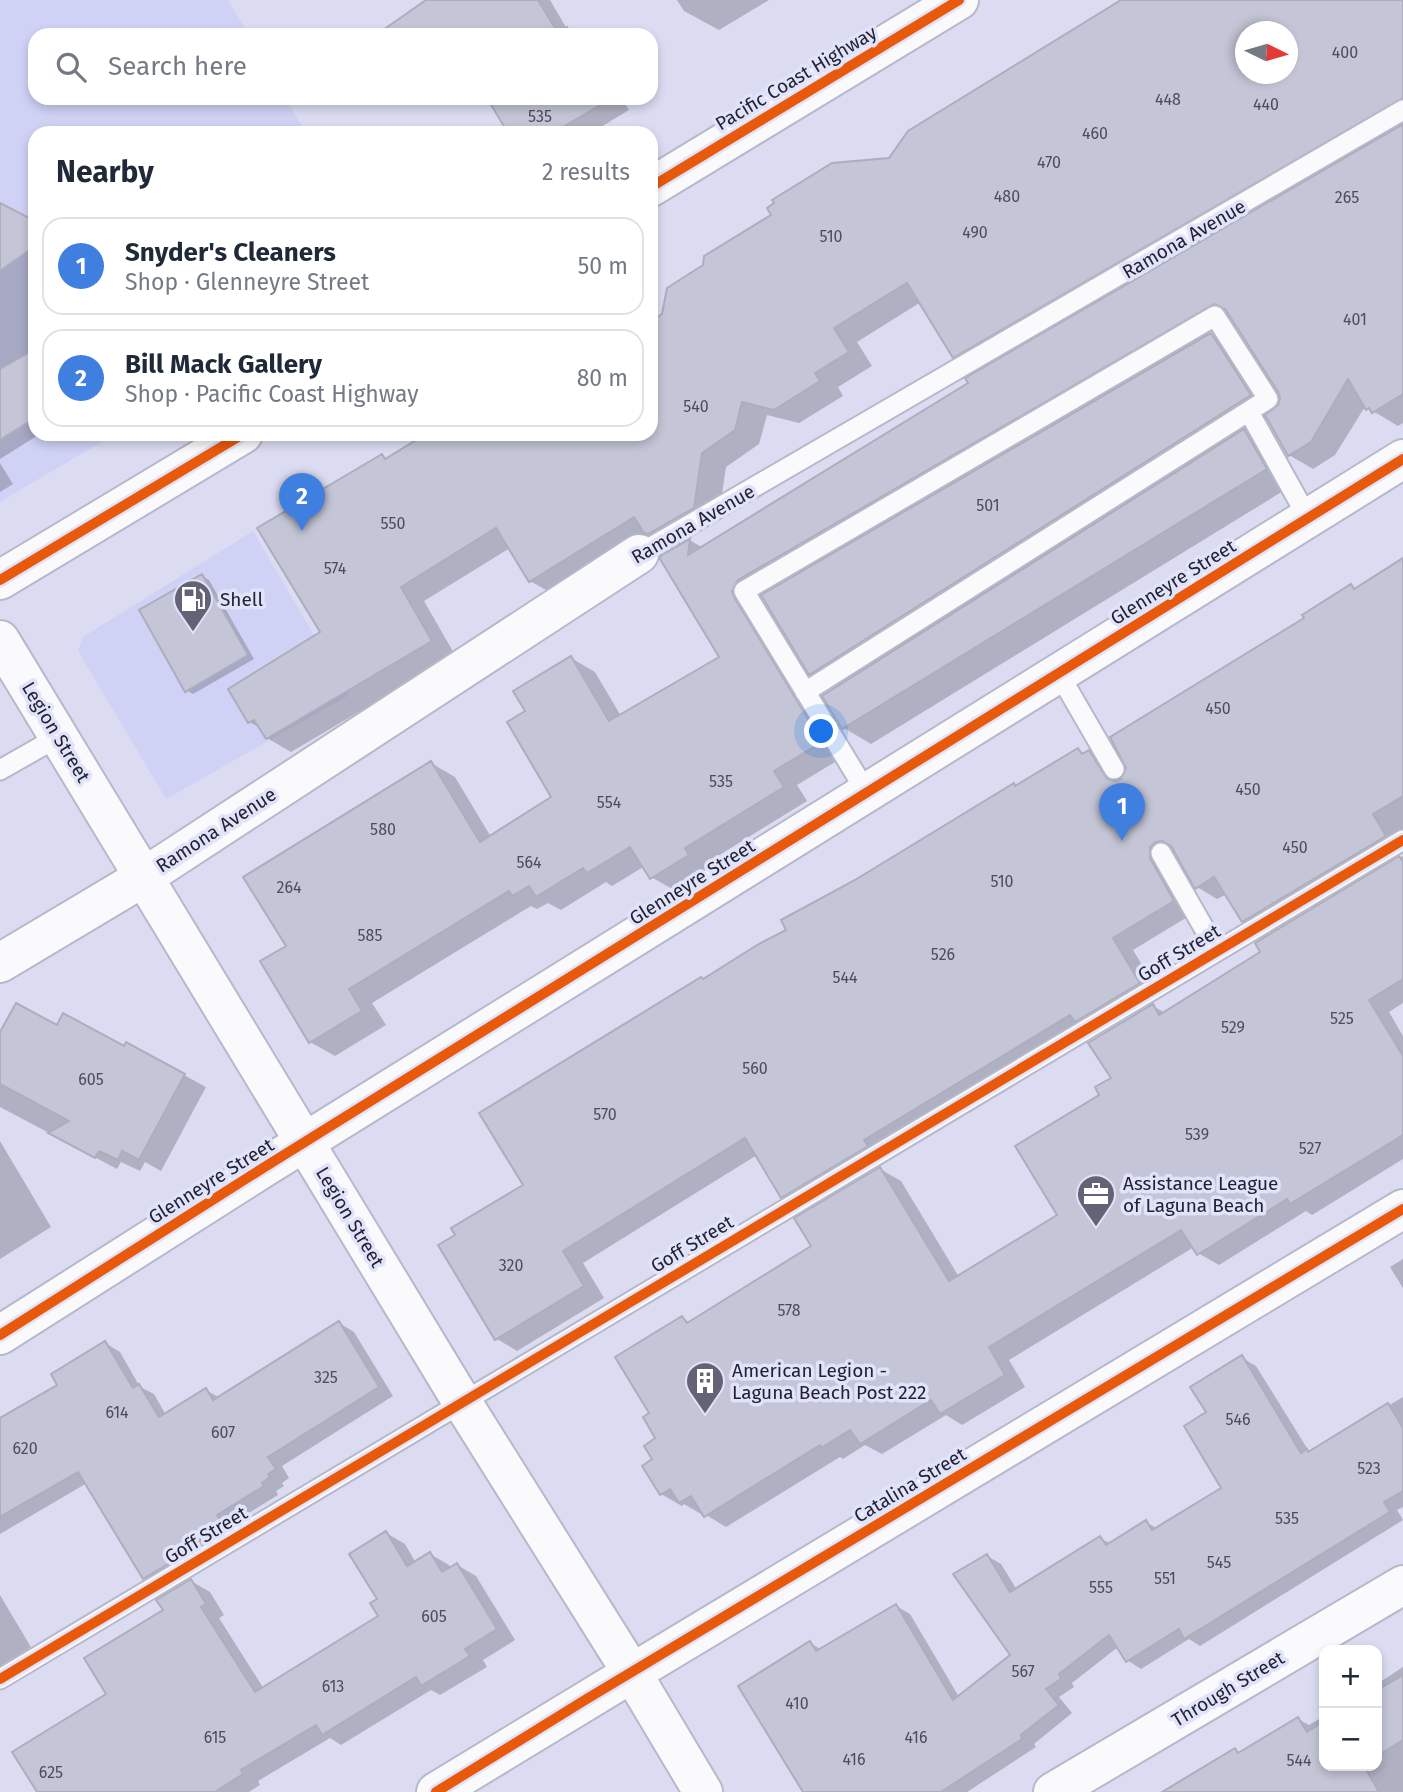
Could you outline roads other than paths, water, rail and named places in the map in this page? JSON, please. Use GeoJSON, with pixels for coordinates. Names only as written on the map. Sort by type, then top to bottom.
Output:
{"type":"FeatureCollection","features":[{"type":"Feature","properties":{"kind":"main road","name":"Pacific Coast Highway"},"geometry":{"type":"LineString","coordinates":[[658,183],[959,0]]}},
{"type":"Feature","properties":{"kind":"main road"},"geometry":{"type":"LineString","coordinates":[[0,580],[231,441]]}},
{"type":"Feature","properties":{"kind":"main road","name":"Glenneyre Street"},"geometry":{"type":"LineString","coordinates":[[0,1335],[1403,459]]}},
{"type":"Feature","properties":{"kind":"main road","name":"Ramona Avenue"},"geometry":{"type":"LineString","coordinates":[[0,963],[144,877],[639,554]]}},
{"type":"Feature","properties":{"kind":"main road","name":"Legion Street"},"geometry":{"type":"LineString","coordinates":[[0,640],[462,1402],[632,1673],[703,1792]]}},
{"type":"Feature","properties":{"kind":"main road","name":"Catalina Street"},"geometry":{"type":"LineString","coordinates":[[436,1792],[1403,1209]]}},
{"type":"Feature","properties":{"kind":"main road","name":"Through Street"},"geometry":{"type":"LineString","coordinates":[[1053,1792],[1403,1585]]}},
{"type":"Feature","properties":{"kind":"lane","name":"Ramona Avenue"},"geometry":{"type":"LineString","coordinates":[[639,554],[1403,110]]}},
{"type":"Feature","properties":{"kind":"lane"},"geometry":{"type":"LineString","coordinates":[[805,692],[1268,399],[1215,316],[744,591],[805,692],[867,793]]}},
{"type":"Feature","properties":{"kind":"lane"},"geometry":{"type":"LineString","coordinates":[[1249,412],[1308,518]]}},
{"type":"Feature","properties":{"kind":"lane"},"geometry":{"type":"LineString","coordinates":[[1059,674],[1114,769]]}},
{"type":"Feature","properties":{"kind":"lane"},"geometry":{"type":"LineString","coordinates":[[0,770],[58,737]]}},
{"type":"Feature","properties":{"kind":"lane","name":"Goff Street"},"geometry":{"type":"LineString","coordinates":[[0,1679],[1403,840]]}},
{"type":"Feature","properties":{"kind":"lane"},"geometry":{"type":"LineString","coordinates":[[1161,853],[1217,951]]}},
{"type":"Feature","properties":{"kind":"place","name":"Bill Mack Gallery"},"geometry":{"type":"Point","coordinates":[302,531]}},
{"type":"Feature","properties":{"kind":"place","name":"Shell"},"geometry":{"type":"Point","coordinates":[193,633]}},
{"type":"Feature","properties":{"kind":"place","name":"Snyder's Cleaners"},"geometry":{"type":"Point","coordinates":[1122,841]}},
{"type":"Feature","properties":{"kind":"place","name":"Assistance League of Laguna Beach"},"geometry":{"type":"Point","coordinates":[1096,1228]}},
{"type":"Feature","properties":{"kind":"place","name":"American Legion - Laguna Beach Post 222"},"geometry":{"type":"Point","coordinates":[705,1415]}}]}
